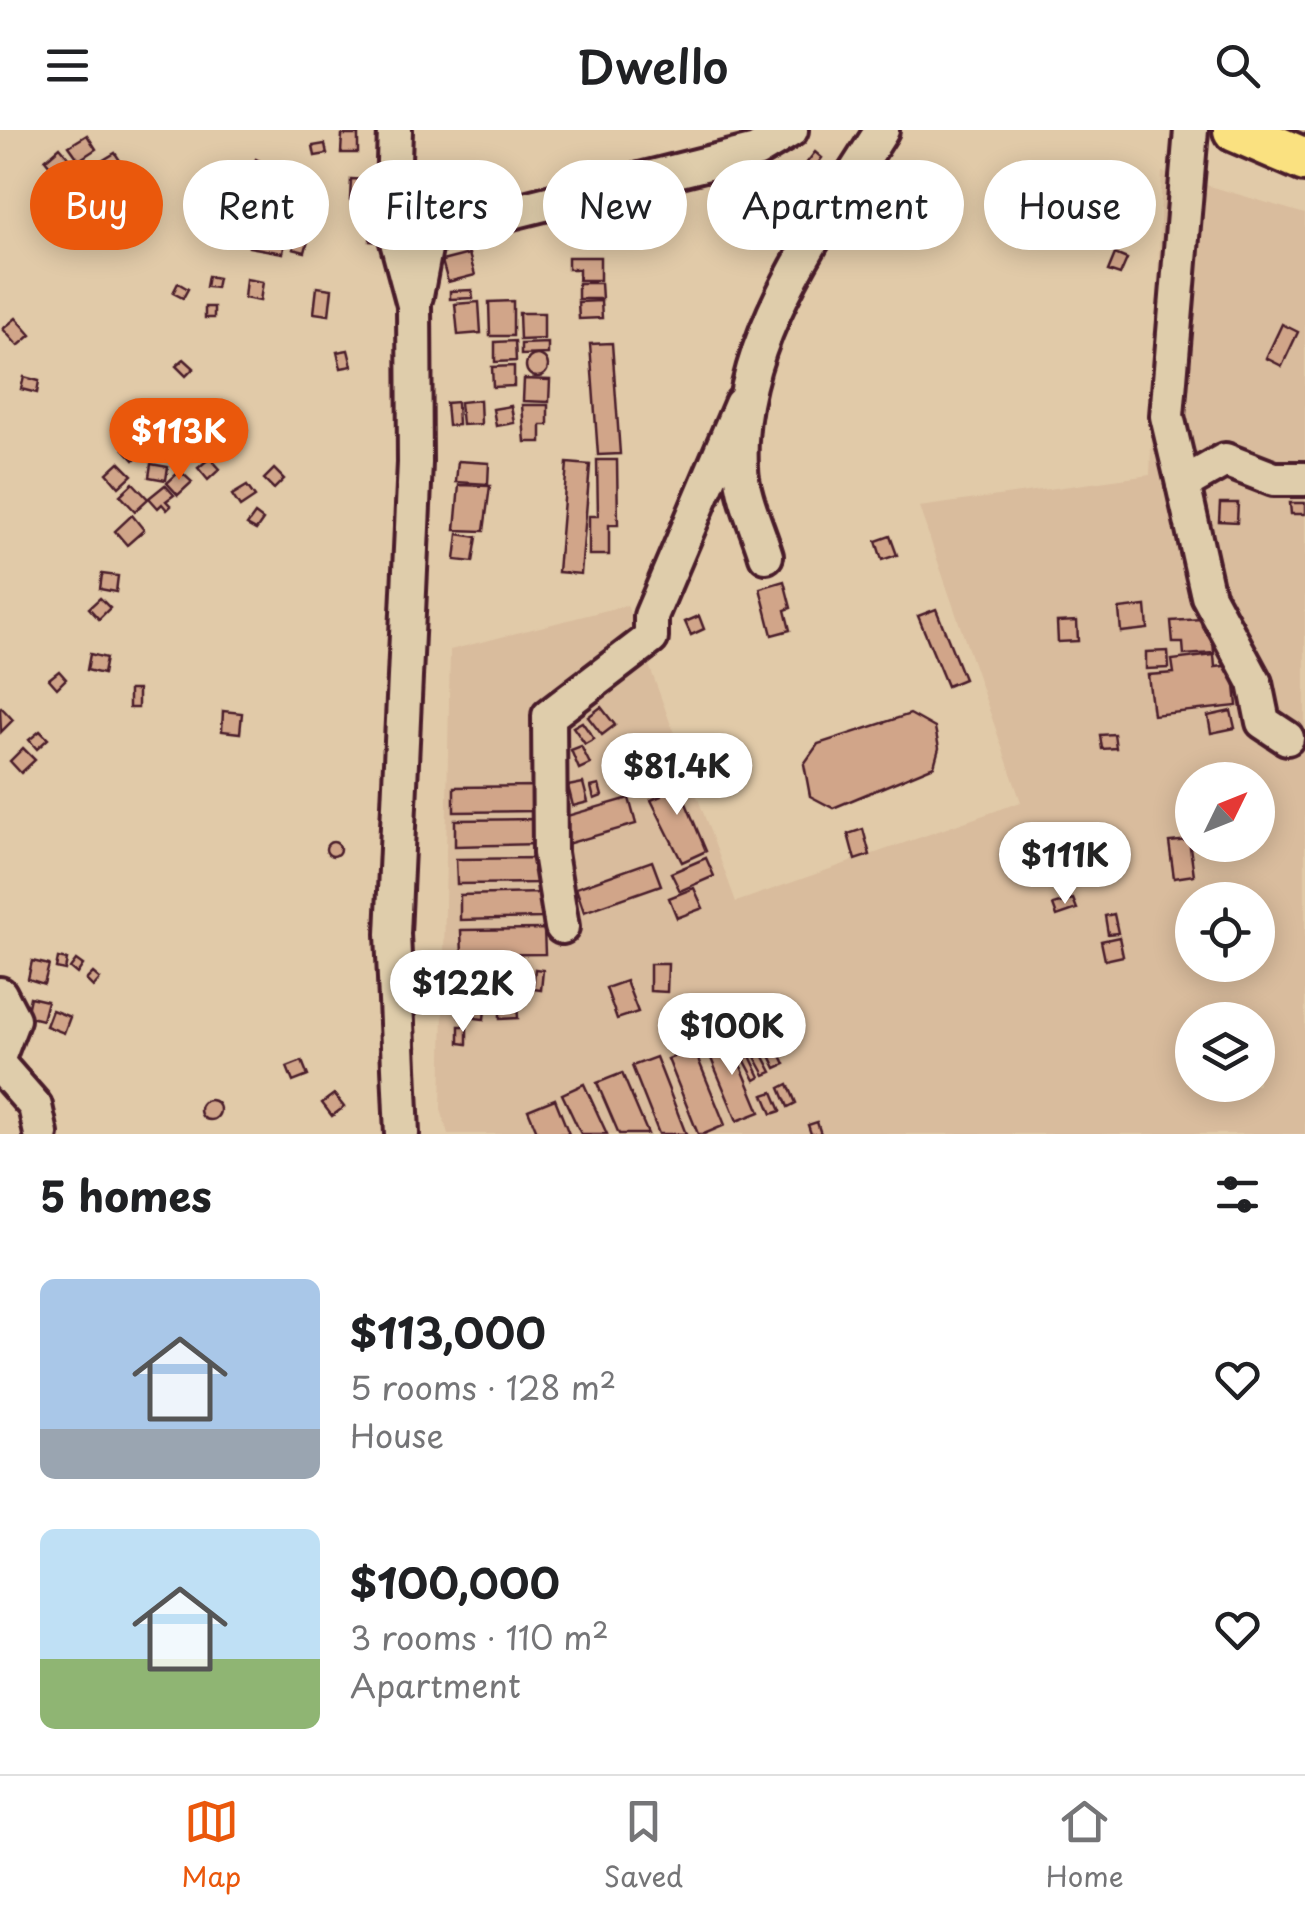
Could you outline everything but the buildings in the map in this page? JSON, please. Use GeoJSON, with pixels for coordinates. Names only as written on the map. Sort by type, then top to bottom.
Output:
{"type":"FeatureCollection","features":[{"type":"Feature","properties":{"kind":"main road"},"geometry":{"type":"LineString","coordinates":[[1235,130],[1305,160]]}},
{"type":"Feature","properties":{"kind":"street"},"geometry":{"type":"LineString","coordinates":[[395,130],[392,223],[414,306]]}},
{"type":"Feature","properties":{"kind":"street"},"geometry":{"type":"LineString","coordinates":[[402,1134],[393,934],[414,463],[414,306],[428,233],[756,151],[791,130]]}},
{"type":"Feature","properties":{"kind":"street"},"geometry":{"type":"LineString","coordinates":[[562,927],[550,853],[550,716],[651,638],[651,616],[741,404],[766,326],[882,130]]}},
{"type":"Feature","properties":{"kind":"street"},"geometry":{"type":"LineString","coordinates":[[1192,130],[1168,416],[1208,596],[1256,683],[1264,722],[1287,738]]}},
{"type":"Feature","properties":{"kind":"street"},"geometry":{"type":"LineString","coordinates":[[741,404],[740,473],[766,556]]}},
{"type":"Feature","properties":{"kind":"street"},"geometry":{"type":"LineString","coordinates":[[1183,484],[1225,460],[1274,480],[1305,479]]}},
{"type":"Feature","properties":{"kind":"street"},"geometry":{"type":"LineString","coordinates":[[0,994],[13,1019],[0,1053]]}},
{"type":"Feature","properties":{"kind":"street"},"geometry":{"type":"LineString","coordinates":[[0,1066],[34,1106],[41,1134]]}},
{"type":"Feature","properties":{"kind":"shaded area"},"geometry":{"type":"Polygon","coordinates":[[[1162,172],[1305,214],[1305,1134],[448,1134],[441,1109],[450,650],[627,605],[736,902],[1021,802],[919,507],[1150,475],[1162,172]]]}}]}
